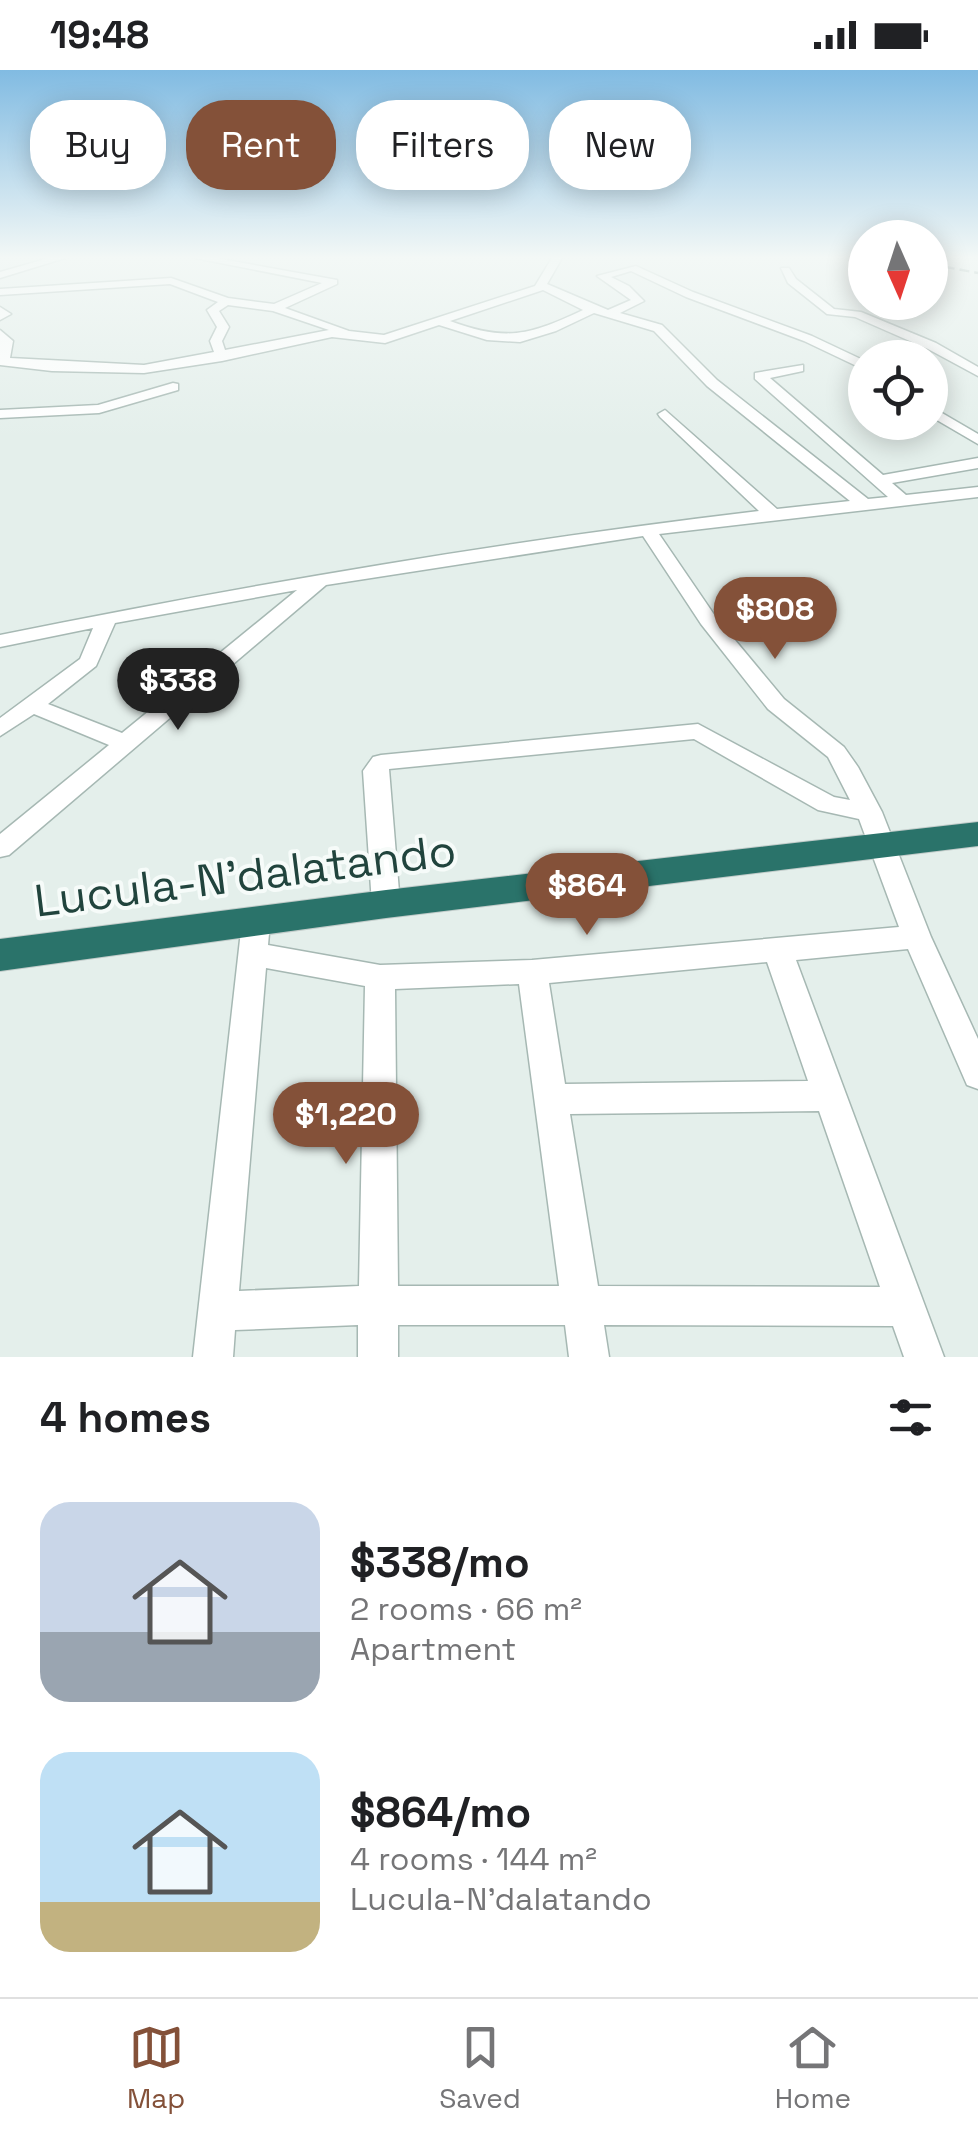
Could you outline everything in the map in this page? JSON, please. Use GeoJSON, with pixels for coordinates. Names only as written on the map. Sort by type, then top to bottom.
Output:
{"type":"FeatureCollection","features":[{"type":"Feature","properties":{"kind":"highway","name":"Lucula-N'dalatando"},"geometry":{"type":"LineString","coordinates":[[0,954],[256,938],[386,904],[978,834]]}},
{"type":"Feature","properties":{"kind":"street"},"geometry":{"type":"LineString","coordinates":[[218,318],[223,327],[216,341],[222,357]]}},
{"type":"Feature","properties":{"kind":"street"},"geometry":{"type":"LineString","coordinates":[[305,318],[346,332],[385,339],[452,318]]}},
{"type":"Feature","properties":{"kind":"street"},"geometry":{"type":"LineString","coordinates":[[441,322],[475,335],[516,341],[544,335],[577,318]]}},
{"type":"Feature","properties":{"kind":"street"},"geometry":{"type":"LineString","coordinates":[[627,318],[658,328],[712,383],[864,504]]}},
{"type":"Feature","properties":{"kind":"street"},"geometry":{"type":"LineString","coordinates":[[756,318],[848,356]]}},
{"type":"Feature","properties":{"kind":"street"},"geometry":{"type":"LineString","coordinates":[[866,318],[932,346],[978,372]]}},
{"type":"Feature","properties":{"kind":"street"},"geometry":{"type":"LineString","coordinates":[[0,334],[8,341],[1,361],[52,367],[144,369],[346,332]]}},
{"type":"Feature","properties":{"kind":"street"},"geometry":{"type":"LineString","coordinates":[[0,378],[52,367]]}},
{"type":"Feature","properties":{"kind":"street"},"geometry":{"type":"LineString","coordinates":[[798,368],[760,376],[902,500]]}},
{"type":"Feature","properties":{"kind":"street"},"geometry":{"type":"LineString","coordinates":[[0,414],[99,409],[173,386]]}},
{"type":"Feature","properties":{"kind":"street"},"geometry":{"type":"LineString","coordinates":[[665,414],[772,514]]}},
{"type":"Feature","properties":{"kind":"street"},"geometry":{"type":"LineString","coordinates":[[948,421],[978,440]]}},
{"type":"Feature","properties":{"kind":"street"},"geometry":{"type":"LineString","coordinates":[[880,480],[978,463]]}},
{"type":"Feature","properties":{"kind":"street"},"geometry":{"type":"LineString","coordinates":[[0,641],[324,577],[647,529],[978,492]]}},
{"type":"Feature","properties":{"kind":"street"},"geometry":{"type":"LineString","coordinates":[[647,529],[708,620],[776,704],[836,752],[869,812],[916,937],[978,1075]]}},
{"type":"Feature","properties":{"kind":"street"},"geometry":{"type":"LineString","coordinates":[[0,848],[324,577]]}},
{"type":"Feature","properties":{"kind":"street"},"geometry":{"type":"LineString","coordinates":[[0,729],[88,662],[106,620]]}},
{"type":"Feature","properties":{"kind":"street"},"geometry":{"type":"LineString","coordinates":[[31,706],[126,742]]}},
{"type":"Feature","properties":{"kind":"street"},"geometry":{"type":"LineString","coordinates":[[386,904],[375,771],[380,763],[390,761],[698,731],[828,804],[869,812]]}},
{"type":"Feature","properties":{"kind":"street"},"geometry":{"type":"LineString","coordinates":[[212,1357],[256,938],[380,977],[532,972],[916,937]]}},
{"type":"Feature","properties":{"kind":"street"},"geometry":{"type":"LineString","coordinates":[[778,951],[924,1357]]}},
{"type":"Feature","properties":{"kind":"street"},"geometry":{"type":"LineString","coordinates":[[532,972],[589,1357]]}},
{"type":"Feature","properties":{"kind":"street"},"geometry":{"type":"LineString","coordinates":[[378,1357],[380,977]]}},
{"type":"Feature","properties":{"kind":"street"},"geometry":{"type":"LineString","coordinates":[[551,1099],[831,1096]]}},
{"type":"Feature","properties":{"kind":"street"},"geometry":{"type":"LineString","coordinates":[[218,1312],[378,1305],[906,1307]]}}]}
